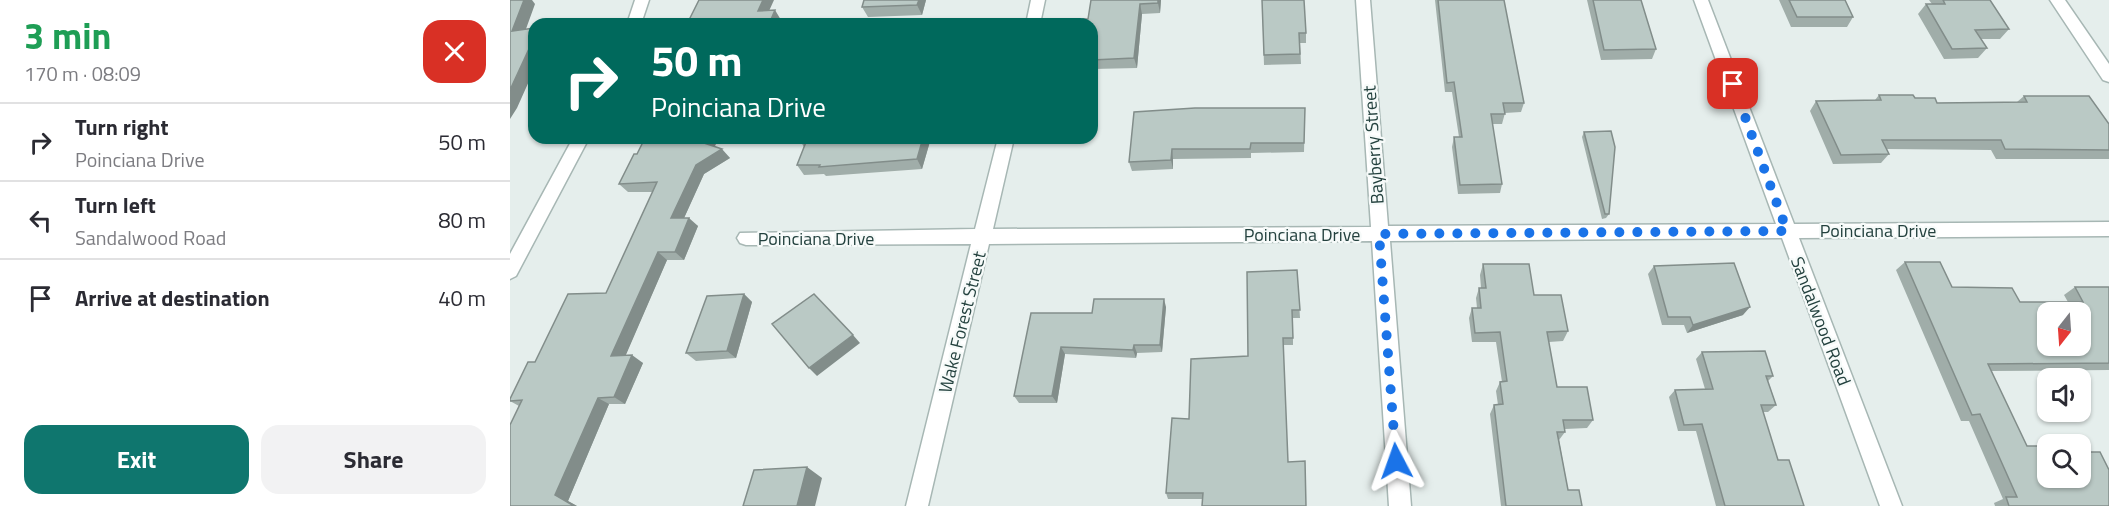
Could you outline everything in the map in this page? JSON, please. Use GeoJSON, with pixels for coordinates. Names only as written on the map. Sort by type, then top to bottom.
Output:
{"type":"FeatureCollection","features":[{"type":"Feature","properties":{"kind":"street"},"geometry":{"type":"LineString","coordinates":[[636,18],[642,0]]}},
{"type":"Feature","properties":{"kind":"street"},"geometry":{"type":"LineString","coordinates":[[1034,18],[1038,0]]}},
{"type":"Feature","properties":{"kind":"street","name":"Bayberry Street"},"geometry":{"type":"LineString","coordinates":[[1362,0],[1400,506]]}},
{"type":"Feature","properties":{"kind":"street","name":"Sandalwood Road"},"geometry":{"type":"LineString","coordinates":[[1701,0],[1891,506]]}},
{"type":"Feature","properties":{"kind":"street"},"geometry":{"type":"LineString","coordinates":[[2057,0],[2109,76]]}},
{"type":"Feature","properties":{"kind":"street"},"geometry":{"type":"LineString","coordinates":[[510,271],[578,144]]}},
{"type":"Feature","properties":{"kind":"street","name":"Wake Forest Street"},"geometry":{"type":"LineString","coordinates":[[917,506],[1005,144]]}},
{"type":"Feature","properties":{"kind":"street","name":"Poinciana Drive"},"geometry":{"type":"LineString","coordinates":[[746,238],[2109,229]]}},
{"type":"Feature","properties":{"kind":"building"},"geometry":{"type":"Polygon","coordinates":[[[510,0],[524,0],[512,31],[528,29],[528,51],[510,90],[510,0]]]}},
{"type":"Feature","properties":{"kind":"building"},"geometry":{"type":"Polygon","coordinates":[[[699,0],[763,0],[758,11],[775,10],[772,18],[690,18],[699,0]]]}},
{"type":"Feature","properties":{"kind":"building"},"geometry":{"type":"Polygon","coordinates":[[[864,0],[919,0],[917,5],[862,7],[864,0]]]}},
{"type":"Feature","properties":{"kind":"building"},"geometry":{"type":"Polygon","coordinates":[[[1091,0],[1158,0],[1158,3],[1140,4],[1134,58],[1098,60],[1098,18],[1088,18],[1091,0]]]}},
{"type":"Feature","properties":{"kind":"building"},"geometry":{"type":"Polygon","coordinates":[[[1262,0],[1304,0],[1306,33],[1299,33],[1300,54],[1264,55],[1262,0]]]}},
{"type":"Feature","properties":{"kind":"building"},"geometry":{"type":"Polygon","coordinates":[[[1438,0],[1504,0],[1524,103],[1503,103],[1505,114],[1491,114],[1502,184],[1460,185],[1454,137],[1462,137],[1454,82],[1447,83],[1438,0]]]}},
{"type":"Feature","properties":{"kind":"building"},"geometry":{"type":"Polygon","coordinates":[[[1593,0],[1641,0],[1656,49],[1604,50],[1593,0]]]}},
{"type":"Feature","properties":{"kind":"building"},"geometry":{"type":"Polygon","coordinates":[[[1789,0],[1845,0],[1853,17],[1797,17],[1789,0]]]}},
{"type":"Feature","properties":{"kind":"building"},"geometry":{"type":"Polygon","coordinates":[[[1943,0],[1990,0],[2009,29],[1975,30],[1987,48],[1952,49],[1926,4],[1945,4],[1943,0]]]}},
{"type":"Feature","properties":{"kind":"building"},"geometry":{"type":"Polygon","coordinates":[[[1879,95],[1913,95],[1915,98],[1935,98],[1937,103],[2027,102],[2024,96],[2089,96],[2109,124],[2109,150],[2005,149],[2001,140],[1882,140],[1889,154],[1841,155],[1816,101],[1881,100],[1879,95]]]}},
{"type":"Feature","properties":{"kind":"building"},"geometry":{"type":"Polygon","coordinates":[[[1195,108],[1305,108],[1304,143],[1251,143],[1250,149],[1172,149],[1171,160],[1129,162],[1134,112],[1195,108]]]}},
{"type":"Feature","properties":{"kind":"building"},"geometry":{"type":"Polygon","coordinates":[[[1611,131],[1615,147],[1609,214],[1605,214],[1584,132],[1611,131]]]}},
{"type":"Feature","properties":{"kind":"building"},"geometry":{"type":"Polygon","coordinates":[[[642,144],[707,144],[722,149],[696,165],[671,218],[689,218],[675,252],[658,252],[611,356],[632,355],[614,397],[598,398],[555,495],[574,506],[510,506],[510,425],[522,400],[510,401],[510,399],[528,362],[535,362],[568,294],[606,293],[657,182],[619,184],[634,154],[637,154],[642,144]]]}},
{"type":"Feature","properties":{"kind":"building"},"geometry":{"type":"Polygon","coordinates":[[[805,144],[921,144],[917,159],[819,167],[820,165],[797,165],[805,144]]]}},
{"type":"Feature","properties":{"kind":"building"},"geometry":{"type":"Polygon","coordinates":[[[1905,262],[1940,262],[1952,287],[2012,288],[2020,302],[2037,302],[2037,356],[2091,356],[2091,302],[2083,302],[2075,287],[2109,287],[2109,363],[1988,364],[2027,446],[2037,446],[2037,488],[2091,488],[2091,452],[2100,452],[2109,470],[2109,506],[2009,506],[2006,497],[2017,497],[1980,414],[1972,415],[1905,262]]]}},
{"type":"Feature","properties":{"kind":"building"},"geometry":{"type":"Polygon","coordinates":[[[1734,263],[1750,307],[1693,325],[1690,317],[1668,317],[1654,266],[1734,263]]]}},
{"type":"Feature","properties":{"kind":"building"},"geometry":{"type":"Polygon","coordinates":[[[1483,264],[1529,264],[1534,295],[1561,295],[1568,331],[1547,332],[1557,387],[1587,387],[1593,420],[1563,420],[1565,432],[1557,432],[1568,490],[1579,490],[1582,506],[1506,506],[1494,405],[1503,404],[1500,382],[1507,381],[1500,332],[1475,333],[1472,308],[1481,308],[1479,288],[1486,288],[1483,264]]]}},
{"type":"Feature","properties":{"kind":"building"},"geometry":{"type":"Polygon","coordinates":[[[1297,270],[1300,310],[1292,310],[1293,338],[1283,338],[1288,462],[1305,461],[1306,506],[1202,506],[1203,493],[1166,493],[1172,418],[1189,419],[1191,359],[1248,356],[1247,272],[1297,270]]]}},
{"type":"Feature","properties":{"kind":"building"},"geometry":{"type":"Polygon","coordinates":[[[744,294],[727,351],[686,353],[707,296],[744,294]]]}},
{"type":"Feature","properties":{"kind":"building"},"geometry":{"type":"Polygon","coordinates":[[[814,294],[853,335],[809,368],[772,324],[814,294]]]}},
{"type":"Feature","properties":{"kind":"building"},"geometry":{"type":"Polygon","coordinates":[[[1094,299],[1164,299],[1160,345],[1134,345],[1133,350],[1061,347],[1052,396],[1014,396],[1031,313],[1092,313],[1094,299]]]}},
{"type":"Feature","properties":{"kind":"building"},"geometry":{"type":"Polygon","coordinates":[[[1765,351],[1773,376],[1766,376],[1776,405],[1761,405],[1778,460],[1789,460],[1804,506],[1725,506],[1702,424],[1684,425],[1675,390],[1713,389],[1702,352],[1765,351]]]}},
{"type":"Feature","properties":{"kind":"building"},"geometry":{"type":"Polygon","coordinates":[[[807,467],[797,506],[743,506],[754,470],[807,467]]]}},
{"type":"Feature","properties":{"kind":"route"},"geometry":{"type":"LineString","coordinates":[[1396,461],[1379,234],[1787,231],[1733,84]]}}]}
